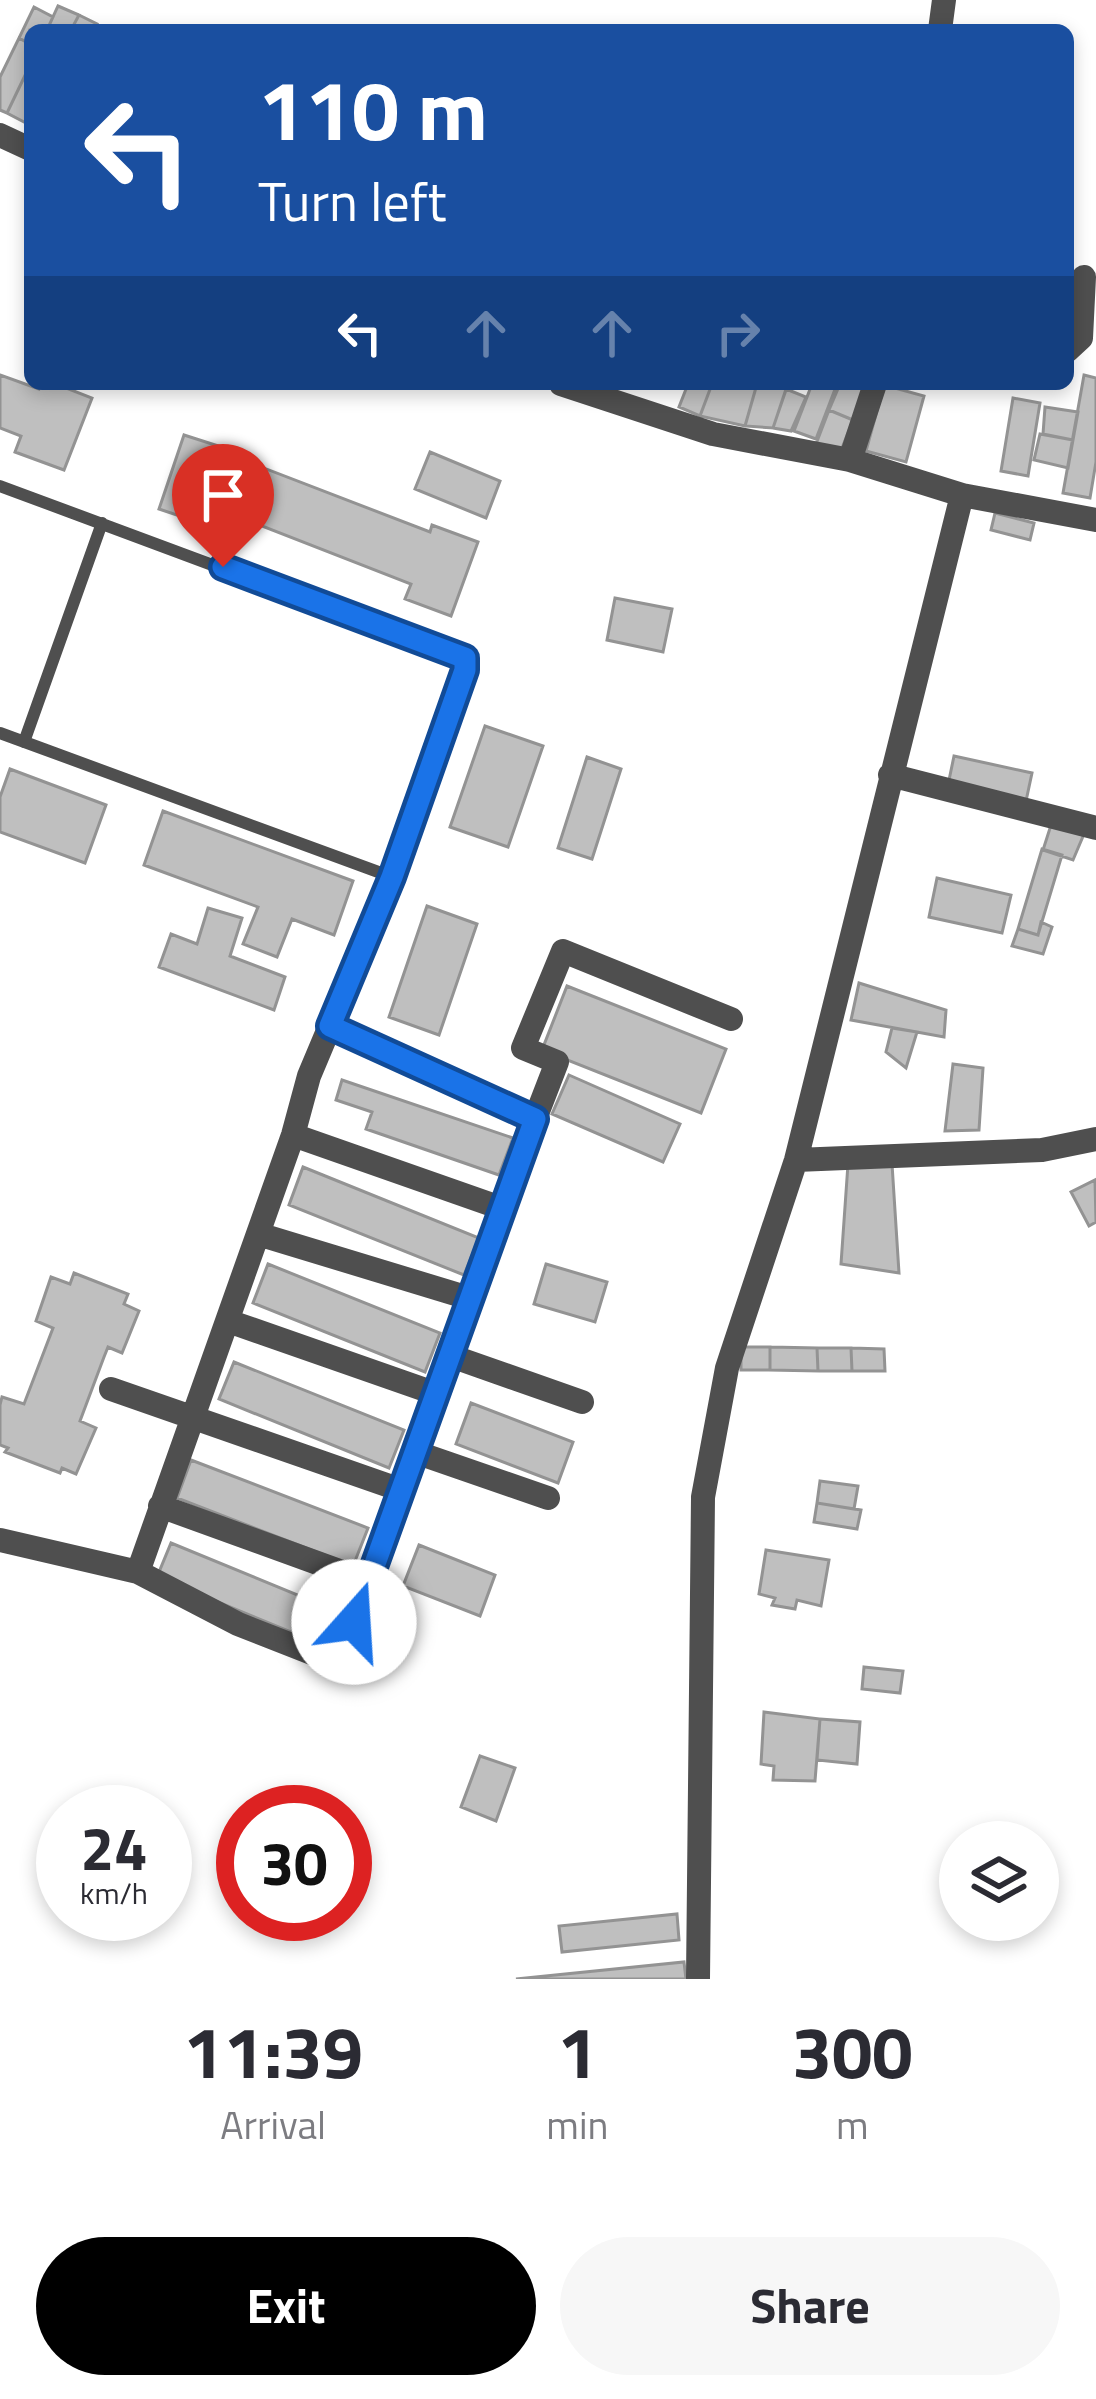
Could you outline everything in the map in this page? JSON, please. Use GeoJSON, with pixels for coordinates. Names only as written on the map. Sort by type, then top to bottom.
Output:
{"type":"FeatureCollection","features":[{"type":"Feature","properties":{"kind":"street"},"geometry":{"type":"LineString","coordinates":[[1074,344],[1081,338],[1084,277]]}},
{"type":"Feature","properties":{"kind":"street"},"geometry":{"type":"LineString","coordinates":[[579,390],[713,434],[850,460],[962,495],[1096,520]]}},
{"type":"Feature","properties":{"kind":"street"},"geometry":{"type":"LineString","coordinates":[[850,460],[873,390]]}},
{"type":"Feature","properties":{"kind":"street"},"geometry":{"type":"LineString","coordinates":[[698,1979],[703,1497],[727,1367],[796,1160],[962,495]]}},
{"type":"Feature","properties":{"kind":"street"},"geometry":{"type":"LineString","coordinates":[[890,775],[1096,828]]}},
{"type":"Feature","properties":{"kind":"street"},"geometry":{"type":"LineString","coordinates":[[0,1540],[138,1572],[238,1624],[340,1664],[557,1062],[523,1048],[563,951],[731,1019]]}},
{"type":"Feature","properties":{"kind":"street"},"geometry":{"type":"LineString","coordinates":[[138,1572],[330,1026],[535,1119]]}},
{"type":"Feature","properties":{"kind":"street"},"geometry":{"type":"LineString","coordinates":[[293,1135],[504,1209]]}},
{"type":"Feature","properties":{"kind":"street"},"geometry":{"type":"LineString","coordinates":[[796,1160],[1042,1150],[1096,1138]]}},
{"type":"Feature","properties":{"kind":"street"},"geometry":{"type":"LineString","coordinates":[[258,1234],[472,1299]]}},
{"type":"Feature","properties":{"kind":"street"},"geometry":{"type":"LineString","coordinates":[[228,1321],[437,1394]]}},
{"type":"Feature","properties":{"kind":"street"},"geometry":{"type":"LineString","coordinates":[[451,1356],[582,1402]]}},
{"type":"Feature","properties":{"kind":"street"},"geometry":{"type":"LineString","coordinates":[[111,1389],[401,1490]]}},
{"type":"Feature","properties":{"kind":"street"},"geometry":{"type":"LineString","coordinates":[[415,1453],[548,1498]]}},
{"type":"Feature","properties":{"kind":"street"},"geometry":{"type":"LineString","coordinates":[[160,1506],[368,1581]]}},
{"type":"Feature","properties":{"kind":"lane"},"geometry":{"type":"LineString","coordinates":[[0,486],[465,658],[465,670],[392,877],[330,1026]]}},
{"type":"Feature","properties":{"kind":"lane"},"geometry":{"type":"LineString","coordinates":[[24,742],[102,523]]}},
{"type":"Feature","properties":{"kind":"lane"},"geometry":{"type":"LineString","coordinates":[[0,734],[392,877]]}},
{"type":"Feature","properties":{"kind":"building"},"geometry":{"type":"Polygon","coordinates":[[[58,6],[79,15],[74,24],[50,24],[58,6]]]}},
{"type":"Feature","properties":{"kind":"building"},"geometry":{"type":"Polygon","coordinates":[[[34,7],[53,17],[50,24],[26,24],[34,7]]]}},
{"type":"Feature","properties":{"kind":"building"},"geometry":{"type":"Polygon","coordinates":[[[79,15],[97,24],[74,24],[79,15]]]}},
{"type":"Feature","properties":{"kind":"building"},"geometry":{"type":"Polygon","coordinates":[[[19,38],[24,41],[24,78],[7,113],[0,110],[0,77],[19,38]]]}},
{"type":"Feature","properties":{"kind":"building"},"geometry":{"type":"Polygon","coordinates":[[[24,78],[24,122],[7,113],[24,78]]]}},
{"type":"Feature","properties":{"kind":"building"},"geometry":{"type":"Polygon","coordinates":[[[0,375],[24,384],[24,390],[71,390],[92,398],[64,470],[15,452],[21,436],[0,428],[0,375]]]}},
{"type":"Feature","properties":{"kind":"building"},"geometry":{"type":"Polygon","coordinates":[[[1084,375],[1096,378],[1096,462],[1090,498],[1063,493],[1084,375]]]}},
{"type":"Feature","properties":{"kind":"building"},"geometry":{"type":"Polygon","coordinates":[[[686,390],[710,390],[700,416],[679,407],[686,390]]]}},
{"type":"Feature","properties":{"kind":"building"},"geometry":{"type":"Polygon","coordinates":[[[710,390],[755,390],[745,426],[700,416],[710,390]]]}},
{"type":"Feature","properties":{"kind":"building"},"geometry":{"type":"Polygon","coordinates":[[[755,390],[786,390],[773,428],[745,426],[755,390]]]}},
{"type":"Feature","properties":{"kind":"building"},"geometry":{"type":"Polygon","coordinates":[[[786,390],[806,397],[791,431],[773,428],[786,390]]]}},
{"type":"Feature","properties":{"kind":"building"},"geometry":{"type":"Polygon","coordinates":[[[810,390],[835,390],[816,439],[794,431],[810,390]]]}},
{"type":"Feature","properties":{"kind":"building"},"geometry":{"type":"Polygon","coordinates":[[[837,390],[865,390],[853,420],[829,410],[837,390]]]}},
{"type":"Feature","properties":{"kind":"building"},"geometry":{"type":"Polygon","coordinates":[[[883,390],[924,396],[906,462],[866,451],[883,390]]]}},
{"type":"Feature","properties":{"kind":"building"},"geometry":{"type":"Polygon","coordinates":[[[1013,398],[1040,403],[1028,476],[1001,471],[1013,398]]]}},
{"type":"Feature","properties":{"kind":"building"},"geometry":{"type":"Polygon","coordinates":[[[1045,407],[1078,412],[1073,440],[1043,434],[1045,407]]]}},
{"type":"Feature","properties":{"kind":"building"},"geometry":{"type":"Polygon","coordinates":[[[829,410],[853,420],[840,453],[816,444],[829,410]]]}},
{"type":"Feature","properties":{"kind":"building"},"geometry":{"type":"Polygon","coordinates":[[[1040,434],[1073,440],[1068,468],[1034,460],[1040,434]]]}},
{"type":"Feature","properties":{"kind":"building"},"geometry":{"type":"Polygon","coordinates":[[[184,435],[430,532],[432,525],[478,542],[451,616],[405,599],[411,584],[213,507],[207,525],[159,509],[184,435]]]}},
{"type":"Feature","properties":{"kind":"building"},"geometry":{"type":"Polygon","coordinates":[[[430,452],[500,481],[486,518],[415,489],[430,452]]]}},
{"type":"Feature","properties":{"kind":"building"},"geometry":{"type":"Polygon","coordinates":[[[995,513],[1034,523],[1030,540],[991,530],[995,513]]]}},
{"type":"Feature","properties":{"kind":"building"},"geometry":{"type":"Polygon","coordinates":[[[615,598],[672,609],[663,652],[607,640],[615,598]]]}},
{"type":"Feature","properties":{"kind":"building"},"geometry":{"type":"Polygon","coordinates":[[[485,726],[543,746],[508,847],[450,827],[485,726]]]}},
{"type":"Feature","properties":{"kind":"building"},"geometry":{"type":"Polygon","coordinates":[[[954,756],[1032,773],[1026,801],[948,785],[954,756]]]}},
{"type":"Feature","properties":{"kind":"building"},"geometry":{"type":"Polygon","coordinates":[[[587,757],[621,769],[592,859],[558,848],[587,757]]]}},
{"type":"Feature","properties":{"kind":"building"},"geometry":{"type":"Polygon","coordinates":[[[10,769],[106,805],[85,863],[0,832],[0,797],[10,769]]]}},
{"type":"Feature","properties":{"kind":"building"},"geometry":{"type":"Polygon","coordinates":[[[163,811],[353,881],[334,935],[292,919],[277,957],[243,944],[258,907],[144,865],[163,811]]]}},
{"type":"Feature","properties":{"kind":"building"},"geometry":{"type":"Polygon","coordinates":[[[1051,825],[1084,834],[1073,860],[1043,850],[1051,825]]]}},
{"type":"Feature","properties":{"kind":"building"},"geometry":{"type":"Polygon","coordinates":[[[1042,849],[1062,855],[1038,935],[1018,929],[1042,849]]]}},
{"type":"Feature","properties":{"kind":"building"},"geometry":{"type":"Polygon","coordinates":[[[937,878],[1011,895],[1002,933],[929,917],[937,878]]]}},
{"type":"Feature","properties":{"kind":"building"},"geometry":{"type":"Polygon","coordinates":[[[427,906],[477,924],[439,1035],[389,1017],[427,906]]]}},
{"type":"Feature","properties":{"kind":"building"},"geometry":{"type":"Polygon","coordinates":[[[208,908],[242,918],[230,956],[285,977],[274,1010],[159,967],[171,934],[197,944],[208,908]]]}},
{"type":"Feature","properties":{"kind":"building"},"geometry":{"type":"Polygon","coordinates":[[[1041,922],[1052,927],[1043,954],[1012,946],[1018,929],[1038,935],[1041,922]]]}},
{"type":"Feature","properties":{"kind":"building"},"geometry":{"type":"Polygon","coordinates":[[[859,983],[946,1010],[944,1037],[851,1020],[859,983]]]}},
{"type":"Feature","properties":{"kind":"building"},"geometry":{"type":"Polygon","coordinates":[[[567,986],[726,1049],[701,1113],[542,1050],[567,986]]]}},
{"type":"Feature","properties":{"kind":"building"},"geometry":{"type":"Polygon","coordinates":[[[892,1028],[917,1032],[906,1068],[886,1052],[892,1028]]]}},
{"type":"Feature","properties":{"kind":"building"},"geometry":{"type":"Polygon","coordinates":[[[953,1064],[983,1068],[979,1130],[945,1131],[953,1064]]]}},
{"type":"Feature","properties":{"kind":"building"},"geometry":{"type":"Polygon","coordinates":[[[569,1075],[680,1124],[663,1162],[552,1114],[569,1075]]]}},
{"type":"Feature","properties":{"kind":"building"},"geometry":{"type":"Polygon","coordinates":[[[342,1080],[513,1138],[499,1175],[366,1129],[372,1112],[336,1100],[342,1080]]]}},
{"type":"Feature","properties":{"kind":"building"},"geometry":{"type":"Polygon","coordinates":[[[848,1164],[892,1164],[899,1273],[841,1264],[848,1164]]]}},
{"type":"Feature","properties":{"kind":"building"},"geometry":{"type":"Polygon","coordinates":[[[303,1167],[479,1238],[464,1275],[289,1205],[303,1167]]]}},
{"type":"Feature","properties":{"kind":"building"},"geometry":{"type":"Polygon","coordinates":[[[1095,1180],[1096,1222],[1089,1226],[1071,1192],[1095,1180]]]}},
{"type":"Feature","properties":{"kind":"building"},"geometry":{"type":"Polygon","coordinates":[[[268,1264],[440,1333],[425,1372],[253,1303],[268,1264]]]}},
{"type":"Feature","properties":{"kind":"building"},"geometry":{"type":"Polygon","coordinates":[[[546,1264],[607,1282],[595,1322],[534,1304],[546,1264]]]}},
{"type":"Feature","properties":{"kind":"building"},"geometry":{"type":"Polygon","coordinates":[[[74,1273],[128,1294],[124,1304],[139,1311],[122,1353],[108,1347],[104,1357],[80,1421],[96,1428],[76,1474],[62,1468],[60,1473],[5,1452],[8,1448],[0,1445],[2,1397],[24,1404],[53,1328],[36,1321],[51,1277],[70,1284],[74,1273]]]}},
{"type":"Feature","properties":{"kind":"building"},"geometry":{"type":"Polygon","coordinates":[[[741,1347],[770,1347],[770,1370],[741,1370],[741,1347]]]}},
{"type":"Feature","properties":{"kind":"building"},"geometry":{"type":"Polygon","coordinates":[[[770,1347],[817,1348],[818,1371],[770,1370],[770,1347]]]}},
{"type":"Feature","properties":{"kind":"building"},"geometry":{"type":"Polygon","coordinates":[[[817,1348],[851,1348],[852,1371],[818,1371],[817,1348]]]}},
{"type":"Feature","properties":{"kind":"building"},"geometry":{"type":"Polygon","coordinates":[[[851,1348],[884,1349],[885,1371],[852,1371],[851,1348]]]}},
{"type":"Feature","properties":{"kind":"building"},"geometry":{"type":"Polygon","coordinates":[[[234,1362],[404,1430],[389,1468],[219,1399],[234,1362]]]}},
{"type":"Feature","properties":{"kind":"building"},"geometry":{"type":"Polygon","coordinates":[[[471,1403],[573,1442],[558,1483],[456,1444],[471,1403]]]}},
{"type":"Feature","properties":{"kind":"building"},"geometry":{"type":"Polygon","coordinates":[[[191,1460],[368,1528],[353,1566],[177,1498],[191,1460]]]}},
{"type":"Feature","properties":{"kind":"building"},"geometry":{"type":"Polygon","coordinates":[[[820,1481],[858,1486],[854,1509],[817,1503],[820,1481]]]}},
{"type":"Feature","properties":{"kind":"building"},"geometry":{"type":"Polygon","coordinates":[[[817,1503],[861,1510],[857,1529],[814,1522],[817,1503]]]}},
{"type":"Feature","properties":{"kind":"building"},"geometry":{"type":"Polygon","coordinates":[[[171,1543],[339,1612],[325,1646],[157,1577],[171,1543]]]}},
{"type":"Feature","properties":{"kind":"building"},"geometry":{"type":"Polygon","coordinates":[[[419,1545],[495,1575],[480,1616],[403,1586],[419,1545]]]}},
{"type":"Feature","properties":{"kind":"building"},"geometry":{"type":"Polygon","coordinates":[[[766,1550],[829,1560],[821,1606],[797,1600],[795,1609],[772,1605],[775,1598],[759,1594],[766,1550]]]}},
{"type":"Feature","properties":{"kind":"building"},"geometry":{"type":"Polygon","coordinates":[[[864,1667],[903,1671],[900,1693],[862,1689],[864,1667]]]}},
{"type":"Feature","properties":{"kind":"building"},"geometry":{"type":"Polygon","coordinates":[[[764,1712],[820,1719],[815,1781],[773,1780],[774,1766],[761,1764],[764,1712]]]}},
{"type":"Feature","properties":{"kind":"building"},"geometry":{"type":"Polygon","coordinates":[[[820,1719],[860,1722],[857,1764],[817,1760],[820,1719]]]}},
{"type":"Feature","properties":{"kind":"building"},"geometry":{"type":"Polygon","coordinates":[[[480,1756],[515,1768],[496,1821],[461,1807],[480,1756]]]}},
{"type":"Feature","properties":{"kind":"building"},"geometry":{"type":"Polygon","coordinates":[[[677,1914],[679,1940],[562,1952],[559,1926],[677,1914]]]}},
{"type":"Feature","properties":{"kind":"building"},"geometry":{"type":"Polygon","coordinates":[[[684,1962],[686,1979],[516,1979],[684,1962]]]}},
{"type":"Feature","properties":{"kind":"route"},"geometry":{"type":"LineString","coordinates":[[223,567],[465,658],[423,793],[330,1026],[535,1119],[354,1622]]}}]}
